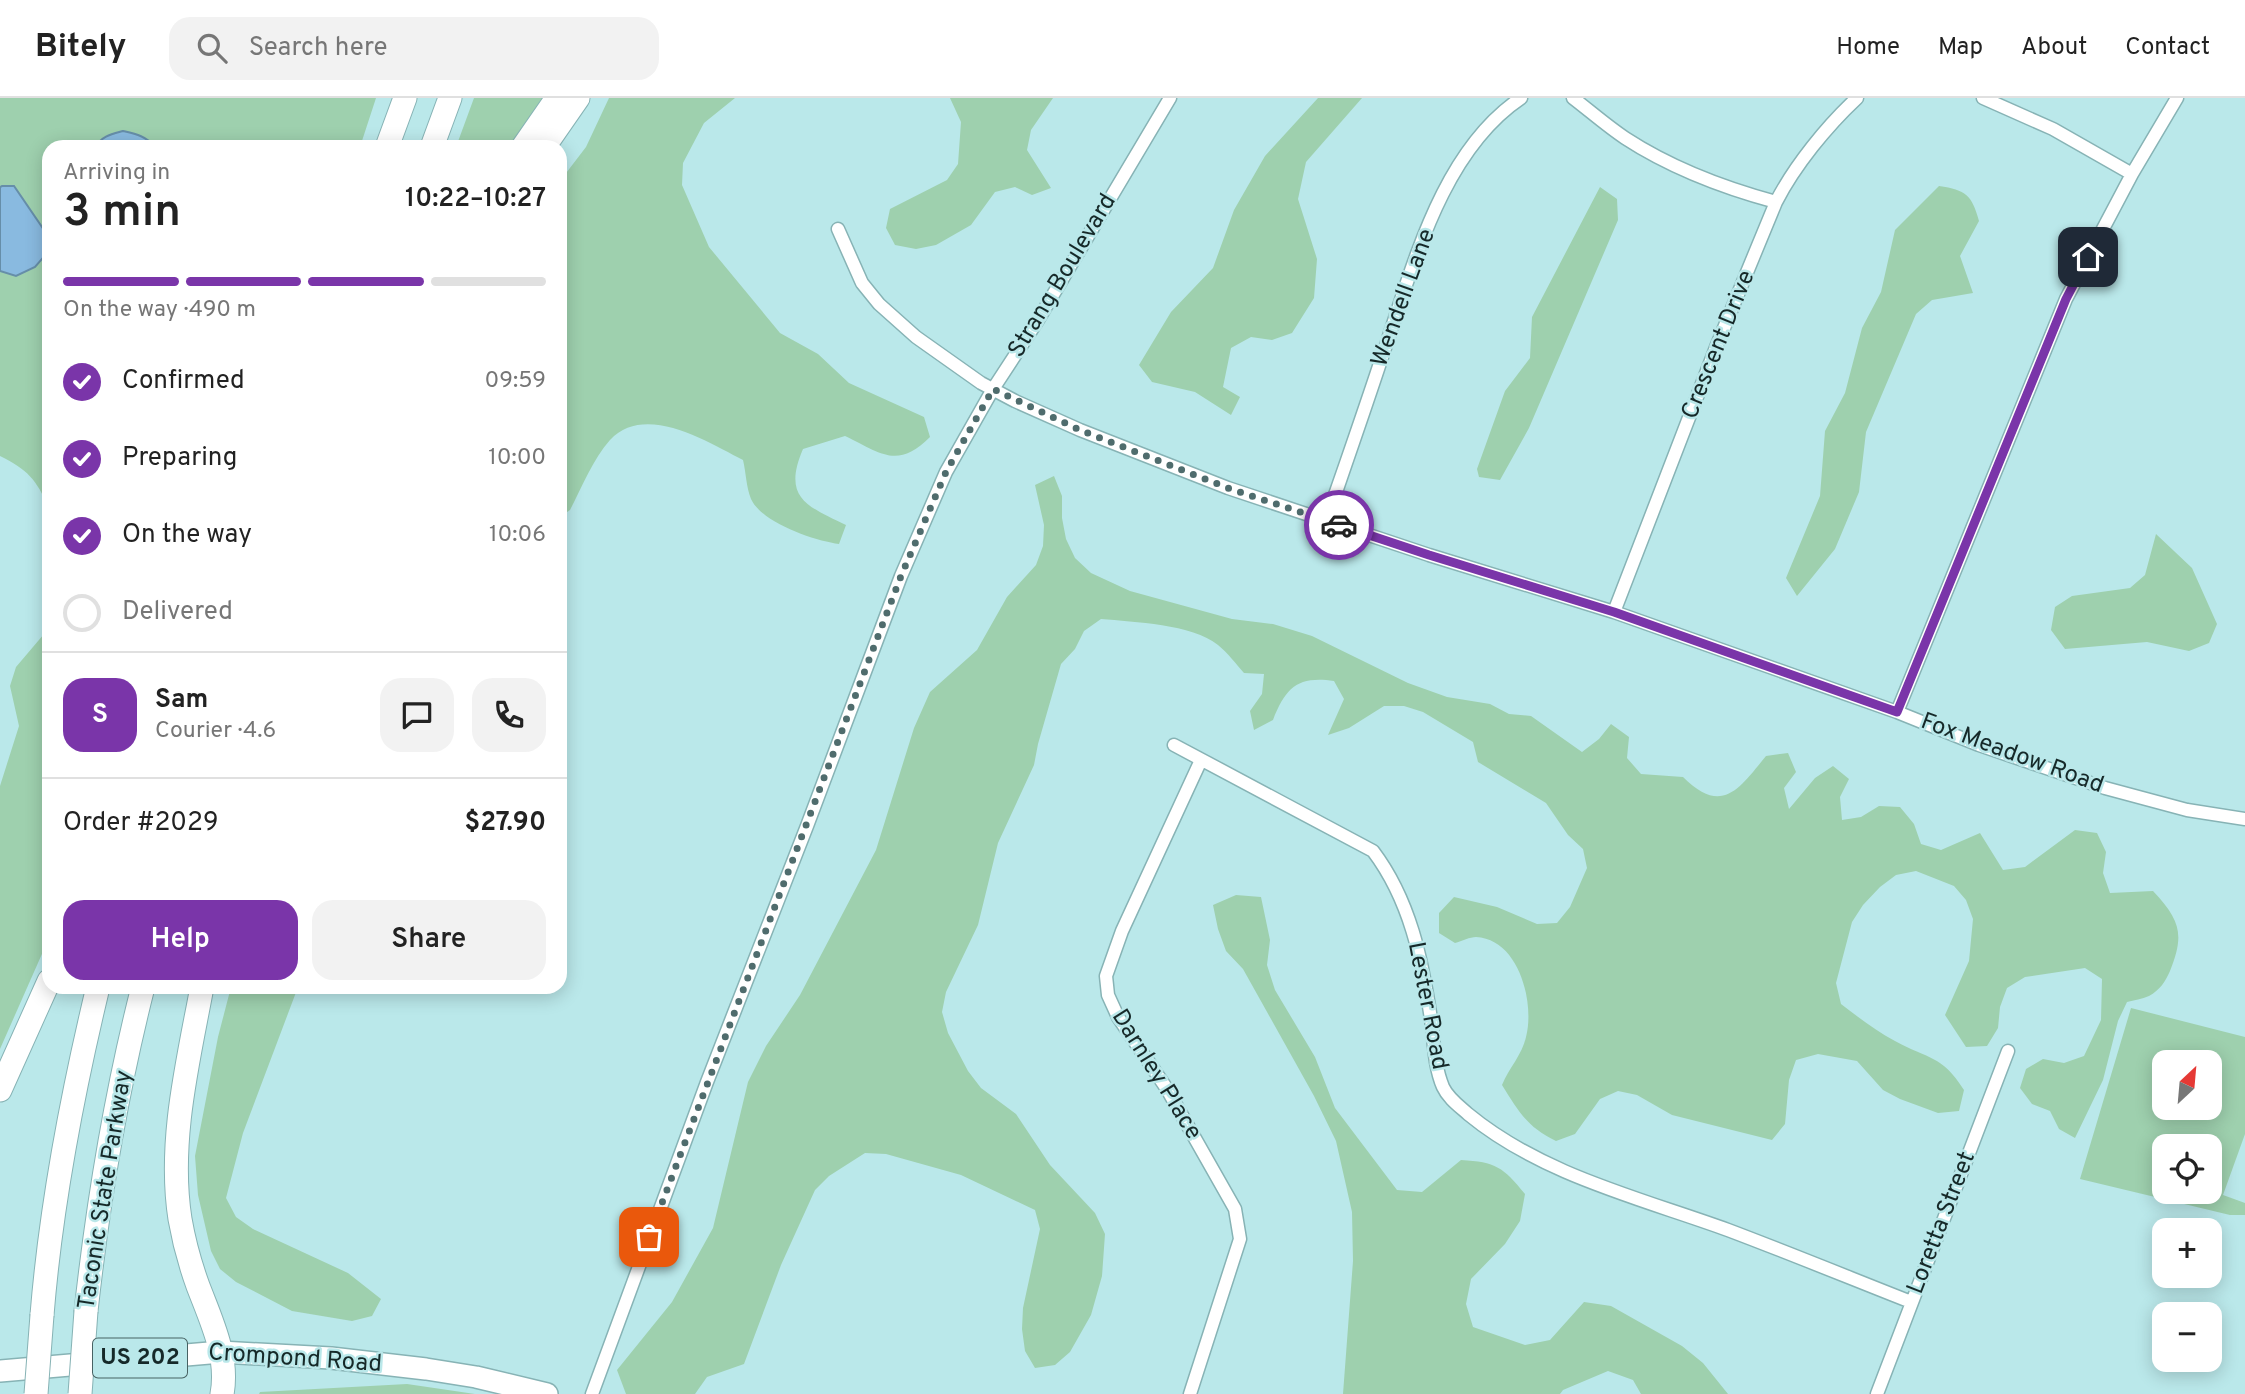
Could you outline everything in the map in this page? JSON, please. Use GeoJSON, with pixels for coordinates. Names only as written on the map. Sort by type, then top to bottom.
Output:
{"type":"FeatureCollection","features":[{"type":"Feature","properties":{"kind":"highway"},"geometry":{"type":"LineString","coordinates":[[435,140],[450,98]]}},
{"type":"Feature","properties":{"kind":"highway"},"geometry":{"type":"LineString","coordinates":[[528,140],[556,98]]}},
{"type":"Feature","properties":{"kind":"highway"},"geometry":{"type":"LineString","coordinates":[[549,140],[578,98]]}},
{"type":"Feature","properties":{"kind":"highway"},"geometry":{"type":"LineString","coordinates":[[390,140],[404,100]]}},
{"type":"Feature","properties":{"kind":"highway"},"geometry":{"type":"LineString","coordinates":[[0,1090],[43,994]]}},
{"type":"Feature","properties":{"kind":"highway","name":"Taconic State Parkway"},"geometry":{"type":"LineString","coordinates":[[36,1394],[48,1251],[65,1142],[97,994]]}},
{"type":"Feature","properties":{"kind":"highway","name":"Taconic State Parkway"},"geometry":{"type":"LineString","coordinates":[[80,1394],[86,1311],[106,1165],[141,994]]}},
{"type":"Feature","properties":{"kind":"highway"},"geometry":{"type":"LineString","coordinates":[[201,994],[180,1118],[177,1180],[186,1249],[221,1352],[222,1394]]}},
{"type":"Feature","properties":{"kind":"highway","name":"Crompond Road"},"geometry":{"type":"LineString","coordinates":[[0,1371],[221,1352],[331,1358],[404,1366],[476,1377],[547,1394]]}},
{"type":"Feature","properties":{"kind":"street","name":"Strang Boulevard"},"geometry":{"type":"LineString","coordinates":[[592,1394],[707,1082],[901,576],[946,472],[993,389],[1038,320],[1170,98]]}},
{"type":"Feature","properties":{"kind":"street","name":"Wendell Lane"},"geometry":{"type":"LineString","coordinates":[[1326,521],[1416,258],[1446,188],[1461,161],[1484,130],[1521,98]]}},
{"type":"Feature","properties":{"kind":"street"},"geometry":{"type":"LineString","coordinates":[[1573,98],[1650,153],[1734,189],[1776,202]]}},
{"type":"Feature","properties":{"kind":"street","name":"Crescent Drive"},"geometry":{"type":"LineString","coordinates":[[1614,612],[1717,345],[1776,202],[1807,153],[1857,98]]}},
{"type":"Feature","properties":{"kind":"street"},"geometry":{"type":"LineString","coordinates":[[1983,98],[2053,129],[2132,174]]}},
{"type":"Feature","properties":{"kind":"street"},"geometry":{"type":"LineString","coordinates":[[1897,712],[2066,299],[2132,174],[2177,98]]}},
{"type":"Feature","properties":{"kind":"street","name":"Fox Meadow Road"},"geometry":{"type":"LineString","coordinates":[[838,229],[862,284],[879,304],[916,337],[993,389],[1069,425],[1228,488],[1429,555],[1614,612],[1897,712],[1979,745],[2114,791],[2187,810],[2245,819]]}},
{"type":"Feature","properties":{"kind":"street","name":"Lester Road"},"geometry":{"type":"LineString","coordinates":[[1174,744],[1373,851],[1404,902],[1417,942],[1437,1067],[1444,1089],[1455,1104],[1486,1130],[1574,1175],[1911,1302]]}},
{"type":"Feature","properties":{"kind":"street","name":"Darnley Place"},"geometry":{"type":"LineString","coordinates":[[1190,1394],[1240,1239],[1239,1223],[1236,1209],[1167,1089],[1118,1017],[1108,995],[1106,976],[1122,931],[1201,760]]}},
{"type":"Feature","properties":{"kind":"street","name":"Loretta Street"},"geometry":{"type":"LineString","coordinates":[[1877,1394],[2008,1051]]}},
{"type":"Feature","properties":{"kind":"green space"},"geometry":{"type":"Polygon","coordinates":[[[0,98],[376,98],[362,140],[42,140],[42,227],[14,187],[0,187],[0,98]]]}},
{"type":"Feature","properties":{"kind":"green space"},"geometry":{"type":"Polygon","coordinates":[[[474,98],[551,98],[522,140],[459,140],[474,98]]]}},
{"type":"Feature","properties":{"kind":"green space"},"geometry":{"type":"Polygon","coordinates":[[[609,98],[735,98],[704,123],[683,163],[682,185],[709,247],[780,333],[818,354],[849,383],[924,417],[930,437],[908,453],[898,456],[879,452],[845,436],[803,449],[795,479],[797,490],[810,506],[846,525],[839,544],[804,535],[766,516],[751,499],[743,460],[695,436],[658,425],[624,429],[610,440],[593,464],[567,512],[567,172],[586,147],[609,98]]]}},
{"type":"Feature","properties":{"kind":"green space"},"geometry":{"type":"Polygon","coordinates":[[[950,98],[1053,98],[1031,130],[1027,150],[1051,188],[1032,195],[1015,187],[995,192],[971,225],[936,245],[916,249],[895,245],[886,228],[890,209],[947,180],[958,164],[961,122],[950,98]]]}},
{"type":"Feature","properties":{"kind":"green space"},"geometry":{"type":"Polygon","coordinates":[[[1318,98],[1362,98],[1306,162],[1298,199],[1317,259],[1314,298],[1292,333],[1272,340],[1251,337],[1231,348],[1223,387],[1240,397],[1231,415],[1195,392],[1152,382],[1139,365],[1171,312],[1213,268],[1234,210],[1265,156],[1318,98]]]}},
{"type":"Feature","properties":{"kind":"green space"},"geometry":{"type":"Polygon","coordinates":[[[1939,186],[1966,195],[1979,221],[1960,256],[1973,293],[1932,300],[1916,314],[1866,432],[1859,492],[1835,549],[1797,596],[1786,578],[1820,496],[1825,431],[1845,393],[1862,328],[1881,292],[1895,230],[1939,186]]]}},
{"type":"Feature","properties":{"kind":"green space"},"geometry":{"type":"Polygon","coordinates":[[[1600,187],[1617,199],[1618,220],[1529,428],[1500,480],[1479,477],[1477,469],[1505,391],[1530,358],[1532,317],[1600,187]]]}},
{"type":"Feature","properties":{"kind":"green space"},"geometry":{"type":"Polygon","coordinates":[[[42,233],[42,494],[30,476],[0,456],[0,271],[16,276],[42,233]]]}},
{"type":"Feature","properties":{"kind":"green space"},"geometry":{"type":"Polygon","coordinates":[[[1054,476],[1062,496],[1066,539],[1075,558],[1091,573],[1130,591],[1232,619],[1273,624],[1312,636],[1408,683],[1447,697],[1490,704],[1509,714],[1531,716],[1582,752],[1599,739],[1611,724],[1629,737],[1627,758],[1641,774],[1683,777],[1697,789],[1719,796],[1729,794],[1738,787],[1766,756],[1788,753],[1796,772],[1784,788],[1789,809],[1815,778],[1833,766],[1849,779],[1840,797],[1842,820],[1861,817],[1879,806],[1900,807],[1914,824],[1921,844],[1941,850],[1980,833],[2003,870],[2025,867],[2075,830],[2097,833],[2106,852],[2103,873],[2110,893],[2153,891],[2174,919],[2178,937],[2170,971],[2153,994],[2127,1002],[2118,1021],[2103,1080],[2075,1138],[2059,1129],[2050,1111],[2032,1104],[2020,1088],[2026,1069],[2043,1059],[2064,1063],[2084,1056],[2101,1020],[2102,979],[2085,968],[2025,977],[2007,988],[2000,1007],[1998,1028],[1987,1046],[1966,1047],[1945,1015],[1969,961],[1973,919],[1966,900],[1954,886],[1916,871],[1896,875],[1863,905],[1852,922],[1836,983],[1841,1004],[1881,1033],[1934,1059],[1948,1070],[1964,1090],[1959,1111],[1938,1113],[1900,1099],[1883,1090],[1857,1061],[1818,1054],[1796,1060],[1789,1080],[1785,1124],[1772,1140],[1672,1115],[1637,1095],[1618,1091],[1600,1099],[1575,1134],[1556,1141],[1525,1118],[1502,1085],[1522,1050],[1528,1023],[1525,991],[1513,961],[1491,940],[1476,937],[1455,943],[1439,933],[1439,913],[1454,897],[1497,907],[1537,924],[1557,923],[1570,907],[1587,868],[1583,849],[1568,835],[1546,803],[1478,762],[1473,742],[1423,712],[1404,706],[1384,706],[1349,728],[1328,735],[1344,699],[1334,681],[1311,680],[1295,686],[1283,699],[1273,720],[1254,730],[1250,711],[1262,694],[1264,674],[1244,673],[1218,645],[1193,632],[1162,625],[1101,619],[1084,631],[1075,649],[1061,664],[1034,765],[998,843],[978,925],[946,992],[942,1012],[948,1033],[968,1071],[981,1088],[1016,1114],[1050,1165],[1095,1213],[1105,1234],[1102,1276],[1091,1315],[1070,1352],[1055,1365],[1035,1368],[1025,1351],[1023,1308],[1040,1229],[1035,1210],[961,1175],[886,1154],[865,1153],[829,1176],[815,1190],[781,1265],[744,1364],[707,1377],[695,1394],[626,1394],[617,1370],[672,1302],[713,1228],[748,1082],[766,1046],[800,995],[876,850],[914,728],[930,692],[977,650],[1007,597],[1036,565],[1043,546],[1044,525],[1035,485],[1054,476]]]}},
{"type":"Feature","properties":{"kind":"green space"},"geometry":{"type":"Polygon","coordinates":[[[2156,534],[2192,568],[2217,624],[2209,643],[2189,651],[2147,642],[2065,649],[2051,630],[2055,607],[2072,596],[2130,588],[2145,575],[2156,534]]]}},
{"type":"Feature","properties":{"kind":"green space"},"geometry":{"type":"Polygon","coordinates":[[[42,636],[42,954],[0,1049],[0,786],[19,726],[10,686],[16,667],[42,636]]]}},
{"type":"Feature","properties":{"kind":"green space"},"geometry":{"type":"Polygon","coordinates":[[[1236,895],[1261,897],[1270,940],[1267,965],[1275,990],[1315,1057],[1335,1108],[1397,1190],[1422,1192],[1461,1160],[1483,1162],[1498,1168],[1525,1194],[1520,1221],[1505,1244],[1471,1279],[1466,1304],[1473,1327],[1525,1345],[1550,1340],[1584,1302],[1611,1306],[1682,1346],[1703,1363],[1728,1394],[1641,1394],[1633,1380],[1608,1371],[1563,1390],[1560,1394],[1343,1394],[1353,1261],[1352,1212],[1336,1141],[1243,969],[1226,951],[1213,905],[1236,895]]]}},
{"type":"Feature","properties":{"kind":"green space"},"geometry":{"type":"Polygon","coordinates":[[[229,994],[295,994],[243,1133],[226,1198],[236,1217],[253,1229],[348,1273],[381,1299],[372,1316],[352,1321],[292,1311],[236,1282],[220,1269],[211,1251],[198,1195],[195,1156],[229,994]]]}},
{"type":"Feature","properties":{"kind":"green space"},"geometry":{"type":"Polygon","coordinates":[[[2131,1008],[2245,1037],[2245,1134],[2223,1195],[2245,1203],[2245,1215],[2230,1215],[2184,1204],[2222,1204],[2222,1134],[2152,1134],[2152,1196],[2080,1179],[2131,1008]]]}},
{"type":"Feature","properties":{"kind":"green space"},"geometry":{"type":"Polygon","coordinates":[[[407,1384],[475,1394],[259,1394],[260,1392],[407,1384]]]}},
{"type":"Feature","properties":{"kind":"water"},"geometry":{"type":"Polygon","coordinates":[[[123,131],[147,140],[102,140],[123,131]]]}},
{"type":"Feature","properties":{"kind":"water"},"geometry":{"type":"Polygon","coordinates":[[[14,186],[42,227],[42,259],[35,267],[16,276],[0,271],[0,187],[14,186]]]}},
{"type":"Feature","properties":{"kind":"way so far"},"geometry":{"type":"LineString","coordinates":[[649,1237],[901,576],[946,472],[993,389],[1080,430],[1228,488],[1339,525]]}},
{"type":"Feature","properties":{"kind":"route"},"geometry":{"type":"LineString","coordinates":[[1339,525],[1614,612],[1897,712],[2066,299],[2088,257]]}}]}
